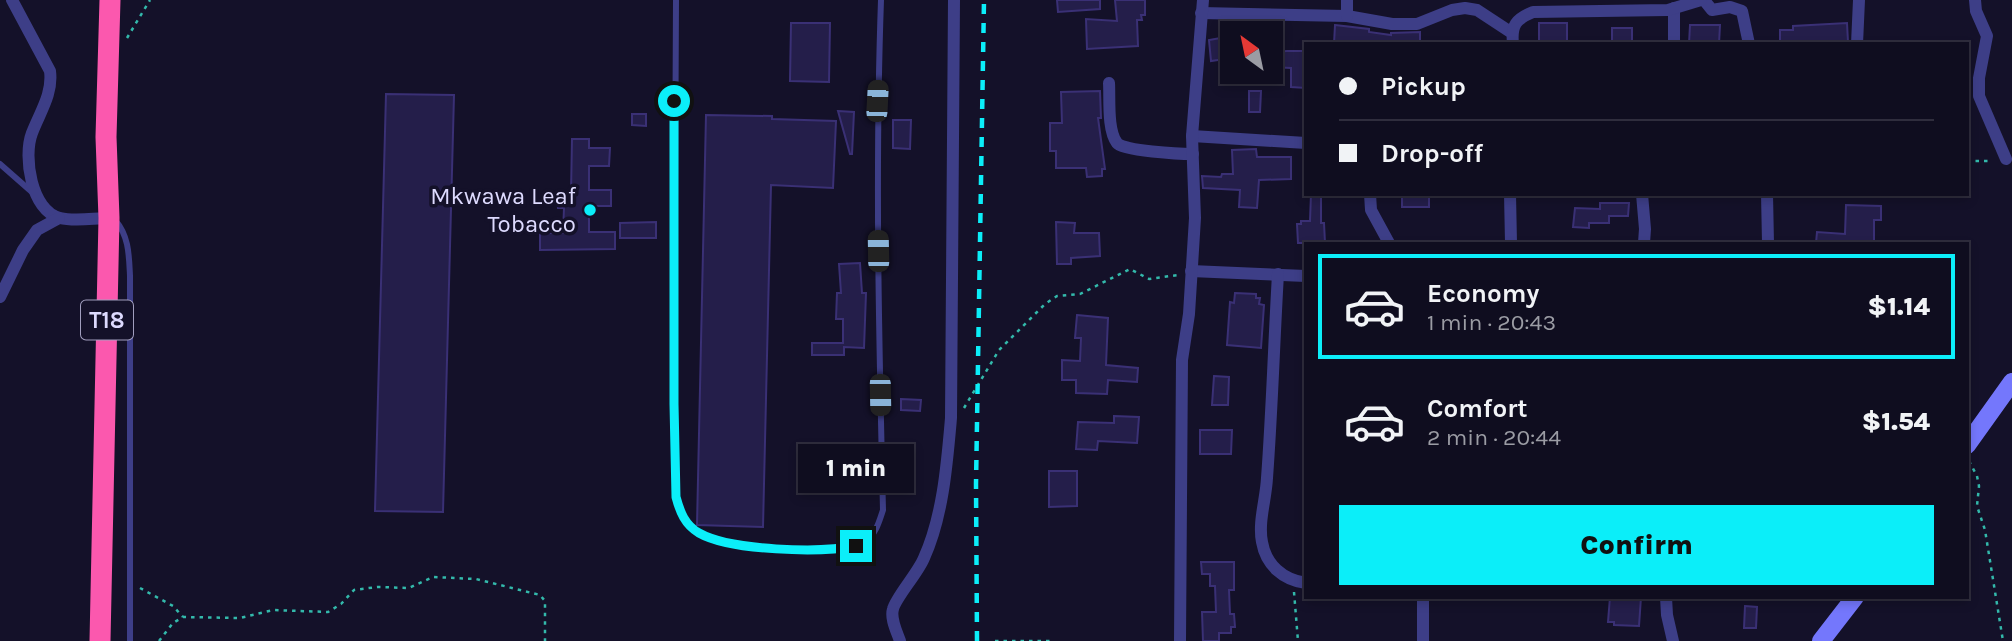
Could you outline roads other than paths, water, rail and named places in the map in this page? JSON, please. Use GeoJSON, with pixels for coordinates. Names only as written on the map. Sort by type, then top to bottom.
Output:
{"type":"FeatureCollection","features":[{"type":"Feature","properties":{"kind":"highway","name":"T18"},"geometry":{"type":"LineString","coordinates":[[100,641],[109,218],[106,137],[110,0]]}},
{"type":"Feature","properties":{"kind":"main road"},"geometry":{"type":"LineString","coordinates":[[1973,424],[2012,382]]}},
{"type":"Feature","properties":{"kind":"main road"},"geometry":{"type":"LineString","coordinates":[[1821,641],[1853,599]]}},
{"type":"Feature","properties":{"kind":"street"},"geometry":{"type":"LineString","coordinates":[[12,0],[50,71],[52,83],[49,94],[31,136],[27,155],[37,196],[48,210],[59,218]]}},
{"type":"Feature","properties":{"kind":"street"},"geometry":{"type":"LineString","coordinates":[[900,641],[892,609],[915,577],[933,534],[951,418],[954,0]]}},
{"type":"Feature","properties":{"kind":"street"},"geometry":{"type":"LineString","coordinates":[[1347,0],[1347,16]]}},
{"type":"Feature","properties":{"kind":"street"},"geometry":{"type":"LineString","coordinates":[[1180,641],[1182,360],[1189,314],[1195,218],[1192,136],[1202,7],[1347,16],[1392,24],[1417,24],[1452,10],[1465,8],[1477,10],[1512,38],[1518,19],[1532,12],[1674,8],[1702,0],[1712,10],[1730,7],[1742,11],[1749,42]]}},
{"type":"Feature","properties":{"kind":"street"},"geometry":{"type":"LineString","coordinates":[[1857,42],[1859,0]]}},
{"type":"Feature","properties":{"kind":"street"},"geometry":{"type":"LineString","coordinates":[[1975,0],[1976,11],[1987,36],[1979,78],[1979,96],[2006,159]]}},
{"type":"Feature","properties":{"kind":"street"},"geometry":{"type":"LineString","coordinates":[[1674,8],[1674,42]]}},
{"type":"Feature","properties":{"kind":"street"},"geometry":{"type":"LineString","coordinates":[[1109,83],[1110,114],[1117,142],[1121,146],[1193,155]]}},
{"type":"Feature","properties":{"kind":"street"},"geometry":{"type":"LineString","coordinates":[[1192,136],[1304,143]]}},
{"type":"Feature","properties":{"kind":"street"},"geometry":{"type":"LineString","coordinates":[[1370,196],[1371,210],[1389,242]]}},
{"type":"Feature","properties":{"kind":"street"},"geometry":{"type":"LineString","coordinates":[[1510,196],[1511,242]]}},
{"type":"Feature","properties":{"kind":"street"},"geometry":{"type":"LineString","coordinates":[[1643,196],[1644,242]]}},
{"type":"Feature","properties":{"kind":"street"},"geometry":{"type":"LineString","coordinates":[[1767,196],[1768,242]]}},
{"type":"Feature","properties":{"kind":"street"},"geometry":{"type":"LineString","coordinates":[[0,296],[23,250],[37,230],[59,218],[109,218]]}},
{"type":"Feature","properties":{"kind":"street"},"geometry":{"type":"LineString","coordinates":[[1191,271],[1304,276]]}},
{"type":"Feature","properties":{"kind":"street"},"geometry":{"type":"LineString","coordinates":[[1278,274],[1268,467],[1261,541],[1273,569],[1300,582]]}},
{"type":"Feature","properties":{"kind":"street"},"geometry":{"type":"LineString","coordinates":[[1423,599],[1423,641]]}},
{"type":"Feature","properties":{"kind":"street"},"geometry":{"type":"LineString","coordinates":[[1666,599],[1673,641]]}},
{"type":"Feature","properties":{"kind":"lane"},"geometry":{"type":"LineString","coordinates":[[676,0],[676,497],[680,512],[688,524],[699,533],[728,544],[786,549],[841,549],[856,546],[867,540],[877,528],[883,510],[877,198],[881,0]]}},
{"type":"Feature","properties":{"kind":"lane"},"geometry":{"type":"LineString","coordinates":[[0,164],[37,196]]}},
{"type":"Feature","properties":{"kind":"lane"},"geometry":{"type":"LineString","coordinates":[[109,218],[121,227],[129,248],[130,641]]}},
{"type":"Feature","properties":{"kind":"railway"},"geometry":{"type":"LineString","coordinates":[[977,641],[976,484],[984,0]]}},
{"type":"Feature","properties":{"kind":"place","name":"Mkwawa Leaf Tobacco"},"geometry":{"type":"Point","coordinates":[590,210]}}]}
